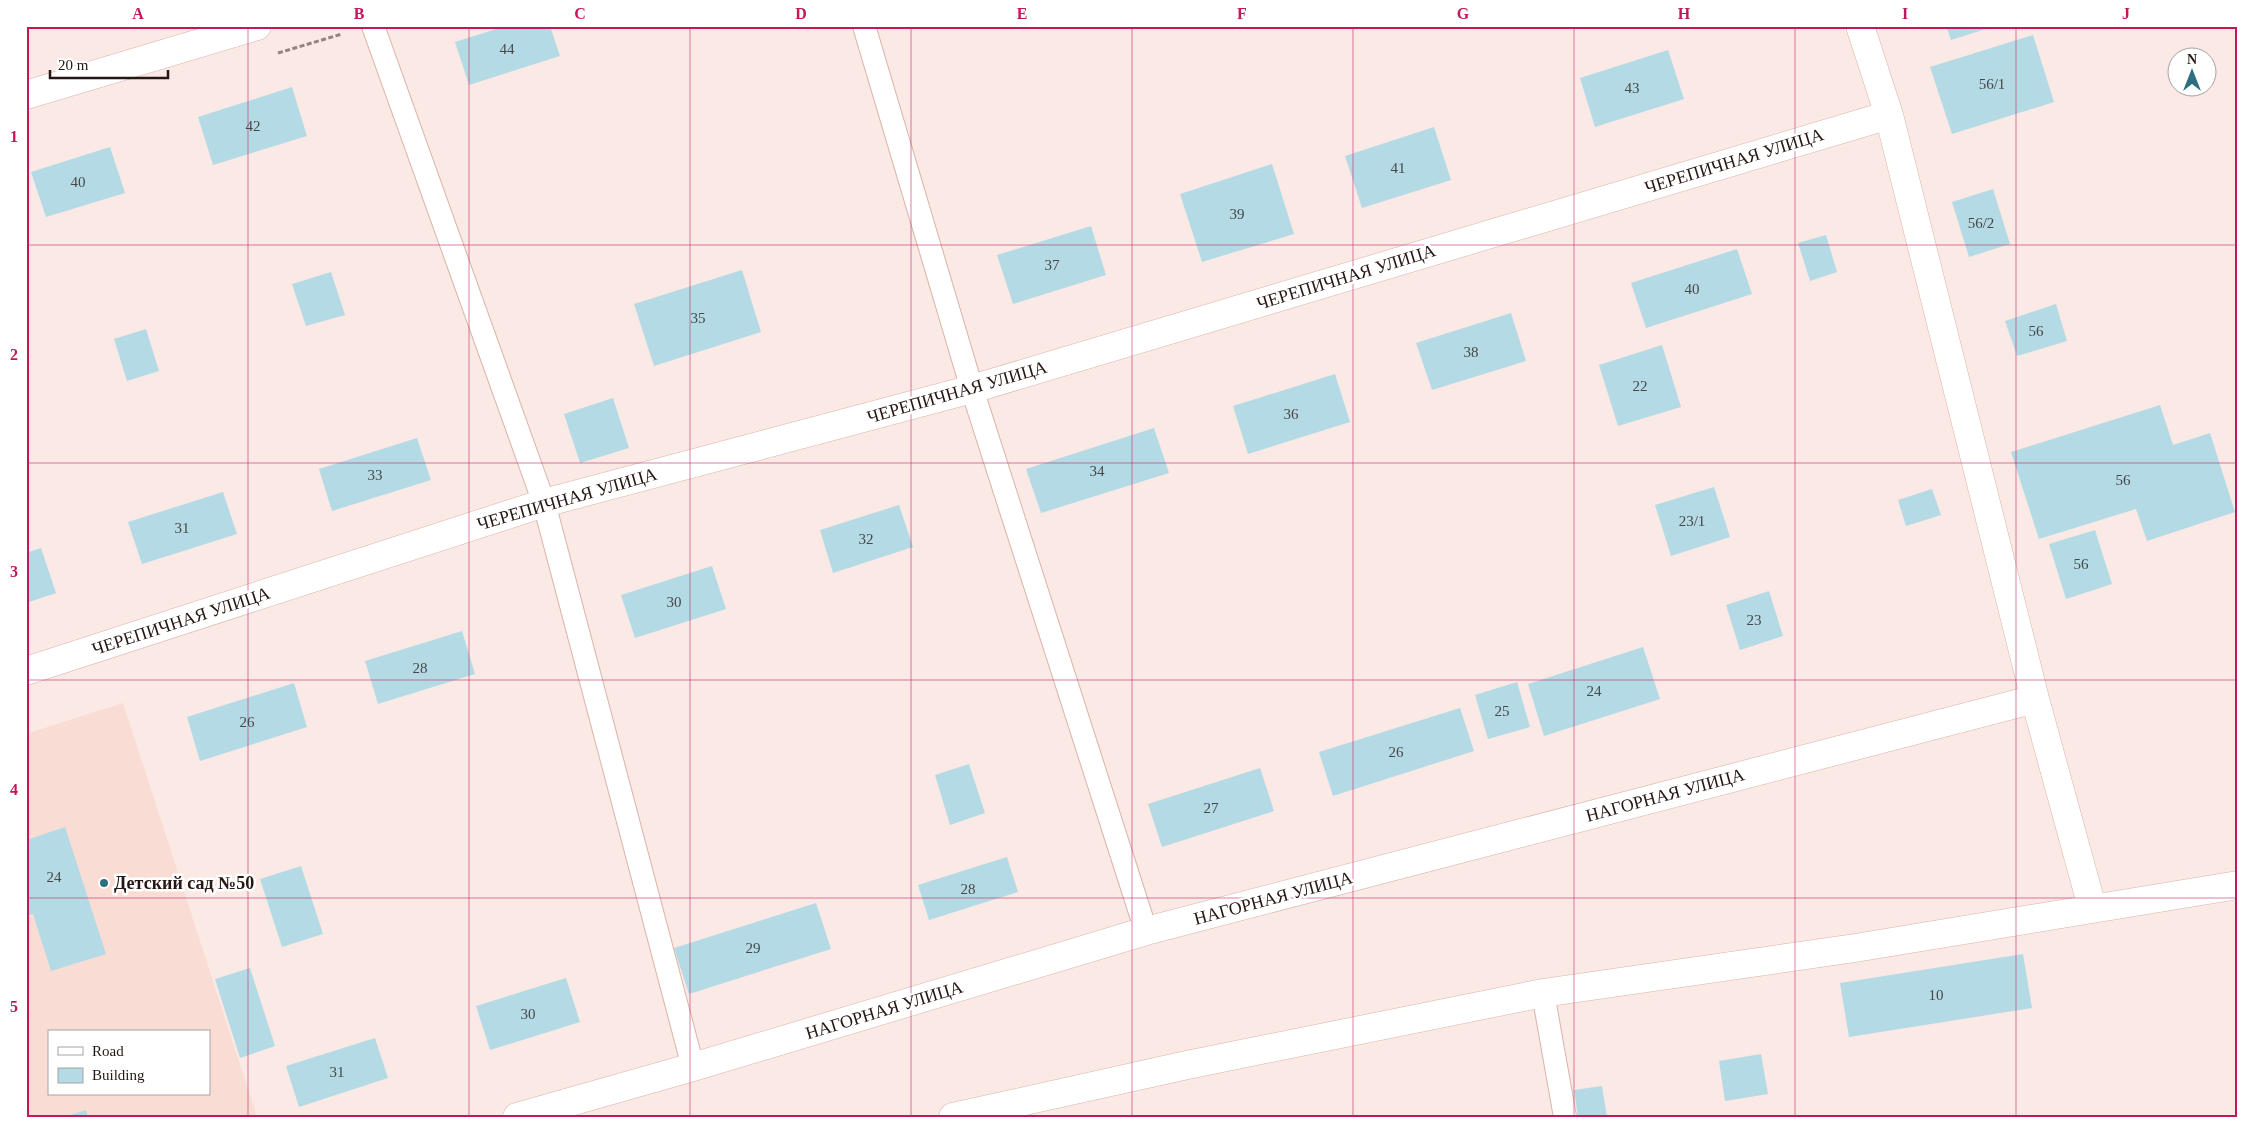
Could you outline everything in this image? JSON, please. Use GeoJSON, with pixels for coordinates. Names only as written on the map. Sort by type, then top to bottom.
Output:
{"type":"FeatureCollection","features":[{"type":"Feature","properties":{"kind":"street"},"geometry":{"type":"LineString","coordinates":[[26,95],[257,26]]}},
{"type":"Feature","properties":{"kind":"street"},"geometry":{"type":"LineString","coordinates":[[1860,26],[1889,115],[2034,698],[2092,907]]}},
{"type":"Feature","properties":{"kind":"street","name":"ЧЕРЕПИЧНАЯ УЛИЦА"},"geometry":{"type":"LineString","coordinates":[[26,671],[544,503],[972,389],[1889,115]]}},
{"type":"Feature","properties":{"kind":"street","name":"НАГОРНАЯ УЛИЦА"},"geometry":{"type":"LineString","coordinates":[[517,1117],[693,1067],[1146,931],[2034,698]]}},
{"type":"Feature","properties":{"kind":"street"},"geometry":{"type":"LineString","coordinates":[[952,1117],[1000,1111],[1187,1065],[1543,993],[1855,948],[2092,907],[2238,885]]}},
{"type":"Feature","properties":{"kind":"lane"},"geometry":{"type":"LineString","coordinates":[[373,26],[544,503],[693,1067]]}},
{"type":"Feature","properties":{"kind":"lane"},"geometry":{"type":"LineString","coordinates":[[864,26],[972,389],[1146,931]]}},
{"type":"Feature","properties":{"kind":"lane"},"geometry":{"type":"LineString","coordinates":[[1543,993],[1565,1117]]}},
{"type":"Feature","properties":{"kind":"shaded area","name":"Детский сад №50"},"geometry":{"type":"Polygon","coordinates":[[[123,703],[257,1117],[26,1117],[26,734],[123,703]]]}},
{"type":"Feature","properties":{"kind":"building"},"geometry":{"type":"Polygon","coordinates":[[[506,26],[550,26],[560,56],[469,85],[455,42],[506,26]]]}},
{"type":"Feature","properties":{"kind":"building"},"geometry":{"type":"Polygon","coordinates":[[[1946,26],[1992,26],[1992,27],[1951,40],[1946,26]]]}},
{"type":"Feature","properties":{"kind":"building"},"geometry":{"type":"Polygon","coordinates":[[[2033,35],[2054,102],[1952,134],[1930,67],[2033,35]]]}},
{"type":"Feature","properties":{"kind":"building"},"geometry":{"type":"Polygon","coordinates":[[[1668,50],[1684,99],[1595,127],[1580,78],[1668,50]]]}},
{"type":"Feature","properties":{"kind":"building"},"geometry":{"type":"Polygon","coordinates":[[[292,87],[307,136],[213,165],[198,117],[292,87]]]}},
{"type":"Feature","properties":{"kind":"building"},"geometry":{"type":"Polygon","coordinates":[[[1434,127],[1451,180],[1362,208],[1345,156],[1434,127]]]}},
{"type":"Feature","properties":{"kind":"building"},"geometry":{"type":"Polygon","coordinates":[[[110,147],[125,193],[46,217],[31,172],[110,147]]]}},
{"type":"Feature","properties":{"kind":"building"},"geometry":{"type":"Polygon","coordinates":[[[1272,164],[1294,234],[1202,262],[1180,194],[1272,164]]]}},
{"type":"Feature","properties":{"kind":"building"},"geometry":{"type":"Polygon","coordinates":[[[1993,189],[2010,244],[1969,257],[1952,202],[1993,189]]]}},
{"type":"Feature","properties":{"kind":"building"},"geometry":{"type":"Polygon","coordinates":[[[1091,226],[1106,275],[1013,304],[997,255],[1091,226]]]}},
{"type":"Feature","properties":{"kind":"building"},"geometry":{"type":"Polygon","coordinates":[[[1826,235],[1837,272],[1810,281],[1798,243],[1826,235]]]}},
{"type":"Feature","properties":{"kind":"building"},"geometry":{"type":"Polygon","coordinates":[[[1737,249],[1752,294],[1646,328],[1631,283],[1737,249]]]}},
{"type":"Feature","properties":{"kind":"building"},"geometry":{"type":"Polygon","coordinates":[[[742,270],[761,332],[654,366],[634,304],[742,270]]]}},
{"type":"Feature","properties":{"kind":"building"},"geometry":{"type":"Polygon","coordinates":[[[331,272],[345,315],[306,326],[292,284],[331,272]]]}},
{"type":"Feature","properties":{"kind":"building"},"geometry":{"type":"Polygon","coordinates":[[[2056,304],[2067,341],[2017,356],[2005,321],[2056,304]]]}},
{"type":"Feature","properties":{"kind":"building"},"geometry":{"type":"Polygon","coordinates":[[[1511,313],[1526,361],[1432,390],[1416,343],[1511,313]]]}},
{"type":"Feature","properties":{"kind":"building"},"geometry":{"type":"Polygon","coordinates":[[[146,329],[159,371],[127,381],[114,339],[146,329]]]}},
{"type":"Feature","properties":{"kind":"building"},"geometry":{"type":"Polygon","coordinates":[[[1662,345],[1681,407],[1618,426],[1599,365],[1662,345]]]}},
{"type":"Feature","properties":{"kind":"building"},"geometry":{"type":"Polygon","coordinates":[[[1335,374],[1350,422],[1248,454],[1233,406],[1335,374]]]}},
{"type":"Feature","properties":{"kind":"building"},"geometry":{"type":"Polygon","coordinates":[[[613,398],[629,448],[580,463],[564,414],[613,398]]]}},
{"type":"Feature","properties":{"kind":"building"},"geometry":{"type":"Polygon","coordinates":[[[2160,405],[2173,445],[2210,433],[2235,512],[2147,541],[2136,509],[2039,539],[2011,452],[2160,405]]]}},
{"type":"Feature","properties":{"kind":"building"},"geometry":{"type":"Polygon","coordinates":[[[1154,428],[1169,473],[1041,513],[1026,469],[1154,428]]]}},
{"type":"Feature","properties":{"kind":"building"},"geometry":{"type":"Polygon","coordinates":[[[417,438],[431,480],[332,511],[319,469],[417,438]]]}},
{"type":"Feature","properties":{"kind":"building"},"geometry":{"type":"Polygon","coordinates":[[[1714,487],[1730,537],[1671,556],[1655,505],[1714,487]]]}},
{"type":"Feature","properties":{"kind":"building"},"geometry":{"type":"Polygon","coordinates":[[[1932,489],[1941,515],[1906,526],[1898,500],[1932,489]]]}},
{"type":"Feature","properties":{"kind":"building"},"geometry":{"type":"Polygon","coordinates":[[[223,492],[237,534],[142,564],[128,522],[223,492]]]}},
{"type":"Feature","properties":{"kind":"building"},"geometry":{"type":"Polygon","coordinates":[[[899,505],[913,547],[833,573],[820,530],[899,505]]]}},
{"type":"Feature","properties":{"kind":"building"},"geometry":{"type":"Polygon","coordinates":[[[2095,530],[2112,584],[2066,599],[2049,544],[2095,530]]]}},
{"type":"Feature","properties":{"kind":"building"},"geometry":{"type":"Polygon","coordinates":[[[41,548],[56,593],[26,603],[26,553],[41,548]]]}},
{"type":"Feature","properties":{"kind":"building"},"geometry":{"type":"Polygon","coordinates":[[[712,566],[726,609],[635,638],[621,595],[712,566]]]}},
{"type":"Feature","properties":{"kind":"building"},"geometry":{"type":"Polygon","coordinates":[[[1769,591],[1783,636],[1740,650],[1726,605],[1769,591]]]}},
{"type":"Feature","properties":{"kind":"building"},"geometry":{"type":"Polygon","coordinates":[[[462,631],[475,674],[378,704],[365,661],[462,631]]]}},
{"type":"Feature","properties":{"kind":"building"},"geometry":{"type":"Polygon","coordinates":[[[1643,647],[1660,699],[1544,736],[1528,684],[1643,647]]]}},
{"type":"Feature","properties":{"kind":"building"},"geometry":{"type":"Polygon","coordinates":[[[1517,682],[1530,727],[1488,739],[1475,695],[1517,682]]]}},
{"type":"Feature","properties":{"kind":"building"},"geometry":{"type":"Polygon","coordinates":[[[294,683],[307,727],[200,761],[187,717],[294,683]]]}},
{"type":"Feature","properties":{"kind":"building"},"geometry":{"type":"Polygon","coordinates":[[[1460,708],[1474,751],[1333,796],[1319,752],[1460,708]]]}},
{"type":"Feature","properties":{"kind":"building"},"geometry":{"type":"Polygon","coordinates":[[[969,764],[985,813],[950,825],[935,775],[969,764]]]}},
{"type":"Feature","properties":{"kind":"building"},"geometry":{"type":"Polygon","coordinates":[[[1260,768],[1274,811],[1162,847],[1148,804],[1260,768]]]}},
{"type":"Feature","properties":{"kind":"building"},"geometry":{"type":"Polygon","coordinates":[[[65,827],[106,954],[51,971],[33,914],[26,916],[26,840],[65,827]]]}},
{"type":"Feature","properties":{"kind":"building"},"geometry":{"type":"Polygon","coordinates":[[[1007,857],[1018,892],[929,920],[918,885],[1007,857]]]}},
{"type":"Feature","properties":{"kind":"building"},"geometry":{"type":"Polygon","coordinates":[[[301,866],[323,934],[282,947],[260,879],[301,866]]]}},
{"type":"Feature","properties":{"kind":"building"},"geometry":{"type":"Polygon","coordinates":[[[816,903],[831,949],[689,994],[674,948],[816,903]]]}},
{"type":"Feature","properties":{"kind":"building"},"geometry":{"type":"Polygon","coordinates":[[[2023,954],[2032,1008],[1849,1037],[1840,983],[2023,954]]]}},
{"type":"Feature","properties":{"kind":"building"},"geometry":{"type":"Polygon","coordinates":[[[250,968],[275,1046],[240,1058],[215,979],[250,968]]]}},
{"type":"Feature","properties":{"kind":"building"},"geometry":{"type":"Polygon","coordinates":[[[566,978],[580,1022],[490,1050],[476,1006],[566,978]]]}},
{"type":"Feature","properties":{"kind":"building"},"geometry":{"type":"Polygon","coordinates":[[[375,1038],[388,1078],[299,1107],[286,1066],[375,1038]]]}},
{"type":"Feature","properties":{"kind":"building"},"geometry":{"type":"Polygon","coordinates":[[[1761,1054],[1768,1094],[1725,1101],[1719,1061],[1761,1054]]]}},
{"type":"Feature","properties":{"kind":"building"},"geometry":{"type":"Polygon","coordinates":[[[1602,1086],[1607,1117],[1578,1117],[1574,1090],[1602,1086]]]}},
{"type":"Feature","properties":{"kind":"building"},"geometry":{"type":"Polygon","coordinates":[[[86,1110],[88,1117],[67,1117],[67,1116],[86,1110]]]}},
{"type":"Feature","properties":{"kind":"place","name":"Детский сад №50"},"geometry":{"type":"Point","coordinates":[104,883]}}]}
